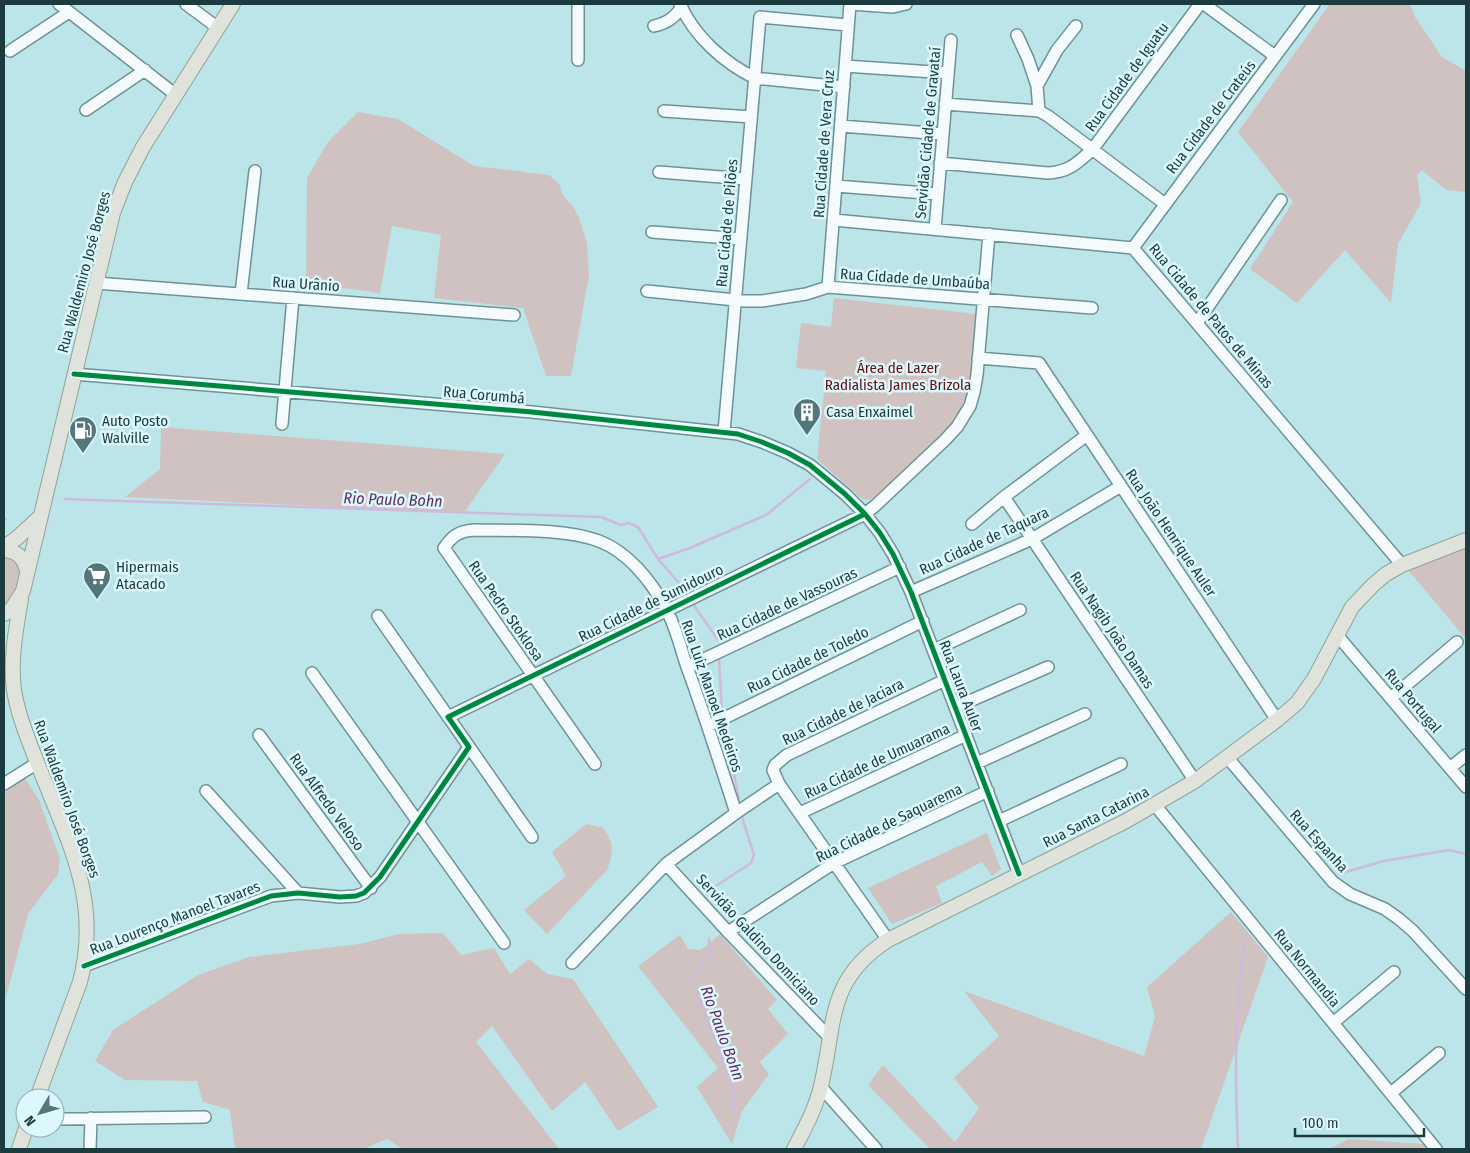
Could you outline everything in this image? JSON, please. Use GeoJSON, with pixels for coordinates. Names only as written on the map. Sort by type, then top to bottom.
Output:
{"type":"FeatureCollection","features":[{"type":"Feature","properties":{"kind":"main road","name":"Rua Waldemiro José Borges"},"geometry":{"type":"LineString","coordinates":[[41,1088],[73,1002],[84,966],[87,911],[82,886],[69,844],[21,718],[13,683],[15,638],[22,594],[113,213],[125,182],[143,147],[233,4]]}},
{"type":"Feature","properties":{"kind":"main road"},"geometry":{"type":"LineString","coordinates":[[4,548],[42,515]]}},
{"type":"Feature","properties":{"kind":"main road","name":"Rua Santa Catarina"},"geometry":{"type":"LineString","coordinates":[[794,1149],[821,1087],[835,1007],[844,984],[871,951],[888,940],[1155,805],[1195,780],[1277,720],[1297,703],[1306,691],[1345,618],[1360,596],[1386,574],[1466,540]]}},
{"type":"Feature","properties":{"kind":"main road"},"geometry":{"type":"LineString","coordinates":[[4,548],[21,556],[27,571]]}},
{"type":"Feature","properties":{"kind":"main road"},"geometry":{"type":"LineString","coordinates":[[4,614],[11,610],[22,594]]}},
{"type":"Feature","properties":{"kind":"street"},"geometry":{"type":"LineString","coordinates":[[59,4],[176,95]]}},
{"type":"Feature","properties":{"kind":"street"},"geometry":{"type":"LineString","coordinates":[[186,4],[218,28]]}},
{"type":"Feature","properties":{"kind":"street"},"geometry":{"type":"LineString","coordinates":[[578,4],[578,60]]}},
{"type":"Feature","properties":{"kind":"street"},"geometry":{"type":"LineString","coordinates":[[850,4],[893,7],[906,4]]}},
{"type":"Feature","properties":{"kind":"street","name":"Rua Cidade de Vera Cruz"},"geometry":{"type":"LineString","coordinates":[[828,287],[850,4]]}},
{"type":"Feature","properties":{"kind":"street","name":"Rua Cidade de Iguatu"},"geometry":{"type":"LineString","coordinates":[[940,163],[1048,173],[1063,171],[1076,164],[1092,150],[1200,4]]}},
{"type":"Feature","properties":{"kind":"street"},"geometry":{"type":"LineString","coordinates":[[1204,4],[1275,56]]}},
{"type":"Feature","properties":{"kind":"street","name":"Rua Cidade de Crateús"},"geometry":{"type":"LineString","coordinates":[[1133,248],[1314,4]]}},
{"type":"Feature","properties":{"kind":"street"},"geometry":{"type":"LineString","coordinates":[[654,26],[670,20],[681,5],[688,20],[713,49],[742,72],[754,78],[844,87]]}},
{"type":"Feature","properties":{"kind":"street"},"geometry":{"type":"LineString","coordinates":[[10,51],[69,12]]}},
{"type":"Feature","properties":{"kind":"street","name":"Rua Cidade de Pilões"},"geometry":{"type":"LineString","coordinates":[[724,432],[760,17],[848,25]]}},
{"type":"Feature","properties":{"kind":"street"},"geometry":{"type":"LineString","coordinates":[[1037,86],[1056,50],[1076,26]]}},
{"type":"Feature","properties":{"kind":"street"},"geometry":{"type":"LineString","coordinates":[[1017,35],[1037,86],[1039,111]]}},
{"type":"Feature","properties":{"kind":"street","name":"Servidão Cidade de Gravataí"},"geometry":{"type":"LineString","coordinates":[[935,229],[951,40]]}},
{"type":"Feature","properties":{"kind":"street"},"geometry":{"type":"LineString","coordinates":[[845,66],[948,73]]}},
{"type":"Feature","properties":{"kind":"street"},"geometry":{"type":"LineString","coordinates":[[86,110],[145,70]]}},
{"type":"Feature","properties":{"kind":"street"},"geometry":{"type":"LineString","coordinates":[[945,104],[1039,111],[1165,204]]}},
{"type":"Feature","properties":{"kind":"street"},"geometry":{"type":"LineString","coordinates":[[664,111],[751,117]]}},
{"type":"Feature","properties":{"kind":"street"},"geometry":{"type":"LineString","coordinates":[[841,126],[943,134]]}},
{"type":"Feature","properties":{"kind":"street"},"geometry":{"type":"LineString","coordinates":[[240,294],[255,171]]}},
{"type":"Feature","properties":{"kind":"street"},"geometry":{"type":"LineString","coordinates":[[659,172],[746,179]]}},
{"type":"Feature","properties":{"kind":"street"},"geometry":{"type":"LineString","coordinates":[[836,186],[938,194]]}},
{"type":"Feature","properties":{"kind":"street"},"geometry":{"type":"LineString","coordinates":[[1197,323],[1281,200]]}},
{"type":"Feature","properties":{"kind":"street","name":"Rua Cidade de Patos de Minas"},"geometry":{"type":"LineString","coordinates":[[834,220],[1133,248],[1402,566]]}},
{"type":"Feature","properties":{"kind":"street"},"geometry":{"type":"LineString","coordinates":[[652,232],[741,239]]}},
{"type":"Feature","properties":{"kind":"street","name":"Rua Cidade de Sumidouro"},"geometry":{"type":"LineString","coordinates":[[448,716],[865,514],[945,440],[957,427],[970,406],[974,392],[978,358],[989,234]]}},
{"type":"Feature","properties":{"kind":"street","name":"Rua Urânio"},"geometry":{"type":"LineString","coordinates":[[96,283],[514,315]]}},
{"type":"Feature","properties":{"kind":"street","name":"Rua Cidade de Umbaúba"},"geometry":{"type":"LineString","coordinates":[[647,291],[762,301],[806,294],[828,287],[1092,308]]}},
{"type":"Feature","properties":{"kind":"street"},"geometry":{"type":"LineString","coordinates":[[282,424],[294,298]]}},
{"type":"Feature","properties":{"kind":"street","name":"Rua João Henrique Auler"},"geometry":{"type":"LineString","coordinates":[[978,358],[1039,363],[1277,720]]}},
{"type":"Feature","properties":{"kind":"street","name":"Rua Corumbá"},"geometry":{"type":"LineString","coordinates":[[74,374],[532,412],[724,432],[762,442],[810,465],[845,494],[865,514]]}},
{"type":"Feature","properties":{"kind":"street"},"geometry":{"type":"LineString","coordinates":[[972,524],[1004,497],[1087,435]]}},
{"type":"Feature","properties":{"kind":"street","name":"Rua Cidade de Taquara"},"geometry":{"type":"LineString","coordinates":[[911,592],[1032,539],[1121,486]]}},
{"type":"Feature","properties":{"kind":"street","name":"Rua Nagib João Damas"},"geometry":{"type":"LineString","coordinates":[[1004,497],[1195,780]]}},
{"type":"Feature","properties":{"kind":"street","name":"Rua Laura Auler"},"geometry":{"type":"LineString","coordinates":[[865,514],[884,540],[900,567],[911,592],[1019,874]]}},
{"type":"Feature","properties":{"kind":"street","name":"Rua Luiz Manoel Medeiros"},"geometry":{"type":"LineString","coordinates":[[444,548],[455,534],[464,530],[558,533],[587,538],[609,546],[631,563],[647,580],[667,609],[736,812]]}},
{"type":"Feature","properties":{"kind":"street","name":"Rua Pedro Stoklosa"},"geometry":{"type":"LineString","coordinates":[[444,548],[596,764]]}},
{"type":"Feature","properties":{"kind":"street","name":"Rua Cidade de Vassouras"},"geometry":{"type":"LineString","coordinates":[[687,667],[900,567]]}},
{"type":"Feature","properties":{"kind":"street"},"geometry":{"type":"LineString","coordinates":[[934,650],[1020,610]]}},
{"type":"Feature","properties":{"kind":"street"},"geometry":{"type":"LineString","coordinates":[[378,616],[532,837]]}},
{"type":"Feature","properties":{"kind":"street","name":"Rua Cidade de Toledo"},"geometry":{"type":"LineString","coordinates":[[708,726],[923,621]]}},
{"type":"Feature","properties":{"kind":"street","name":"Rua Portugal"},"geometry":{"type":"LineString","coordinates":[[1337,635],[1466,787]]}},
{"type":"Feature","properties":{"kind":"street"},"geometry":{"type":"LineString","coordinates":[[1391,698],[1457,642]]}},
{"type":"Feature","properties":{"kind":"street"},"geometry":{"type":"LineString","coordinates":[[956,707],[1048,667]]}},
{"type":"Feature","properties":{"kind":"street"},"geometry":{"type":"LineString","coordinates":[[312,673],[504,943]]}},
{"type":"Feature","properties":{"kind":"street","name":"Rua Cidade de Jaciara"},"geometry":{"type":"LineString","coordinates":[[779,784],[773,770],[775,765],[787,755],[945,680]]}},
{"type":"Feature","properties":{"kind":"street"},"geometry":{"type":"LineString","coordinates":[[977,763],[1085,714]]}},
{"type":"Feature","properties":{"kind":"street","name":"Rua Alfredo Veloso"},"geometry":{"type":"LineString","coordinates":[[259,735],[371,888]]}},
{"type":"Feature","properties":{"kind":"street","name":"Rua Cidade de Umuarama"},"geometry":{"type":"LineString","coordinates":[[800,813],[966,735]]}},
{"type":"Feature","properties":{"kind":"street"},"geometry":{"type":"LineString","coordinates":[[371,888],[469,747]]}},
{"type":"Feature","properties":{"kind":"street"},"geometry":{"type":"LineString","coordinates":[[1450,768],[1466,755]]}},
{"type":"Feature","properties":{"kind":"street","name":"Rua Espanha"},"geometry":{"type":"LineString","coordinates":[[1227,757],[1333,882],[1350,894],[1385,909],[1399,919],[1413,931],[1466,989]]}},
{"type":"Feature","properties":{"kind":"street"},"geometry":{"type":"LineString","coordinates":[[4,784],[37,763]]}},
{"type":"Feature","properties":{"kind":"street"},"geometry":{"type":"LineString","coordinates":[[999,821],[1122,764]]}},
{"type":"Feature","properties":{"kind":"street"},"geometry":{"type":"LineString","coordinates":[[572,963],[666,864],[736,812],[779,784],[888,940]]}},
{"type":"Feature","properties":{"kind":"street"},"geometry":{"type":"LineString","coordinates":[[206,791],[298,892]]}},
{"type":"Feature","properties":{"kind":"street","name":"Rua Cidade de Saquarema"},"geometry":{"type":"LineString","coordinates":[[728,932],[834,863],[988,791]]}},
{"type":"Feature","properties":{"kind":"street","name":"Rua Normandia"},"geometry":{"type":"LineString","coordinates":[[1155,805],[1436,1149]]}},
{"type":"Feature","properties":{"kind":"street","name":"Servidão Galdino Domiciano"},"geometry":{"type":"LineString","coordinates":[[666,864],[728,932],[829,1037]]}},
{"type":"Feature","properties":{"kind":"street","name":"Rua Lourenço Manoel Tavares"},"geometry":{"type":"LineString","coordinates":[[84,966],[270,896],[298,892],[348,898],[364,893],[371,888]]}},
{"type":"Feature","properties":{"kind":"street"},"geometry":{"type":"LineString","coordinates":[[1333,1023],[1394,972]]}},
{"type":"Feature","properties":{"kind":"street"},"geometry":{"type":"LineString","coordinates":[[1390,1093],[1439,1053]]}},
{"type":"Feature","properties":{"kind":"street"},"geometry":{"type":"LineString","coordinates":[[821,1087],[876,1149]]}},
{"type":"Feature","properties":{"kind":"street"},"geometry":{"type":"LineString","coordinates":[[65,1119],[205,1117]]}},
{"type":"Feature","properties":{"kind":"street"},"geometry":{"type":"LineString","coordinates":[[90,1149],[91,1118]]}},
{"type":"Feature","properties":{"kind":"green space"},"geometry":{"type":"Polygon","coordinates":[[[1330,4],[1410,4],[1415,17],[1442,57],[1466,71],[1466,192],[1446,190],[1422,170],[1417,175],[1421,203],[1398,244],[1391,303],[1345,250],[1297,303],[1250,269],[1293,202],[1238,132],[1330,4]]]}},
{"type":"Feature","properties":{"kind":"green space"},"geometry":{"type":"Polygon","coordinates":[[[358,112],[398,119],[474,166],[549,175],[559,184],[564,197],[572,205],[579,218],[587,243],[589,275],[571,376],[546,376],[523,308],[434,298],[441,235],[392,226],[380,293],[306,283],[307,178],[328,142],[358,112]]]}},
{"type":"Feature","properties":{"kind":"green space","name":"Área de Lazer Radialista James Brizola"},"geometry":{"type":"Polygon","coordinates":[[[834,298],[976,314],[969,380],[964,401],[958,414],[949,427],[924,453],[873,498],[867,500],[862,499],[817,459],[826,371],[796,368],[801,323],[831,327],[834,298]]]}},
{"type":"Feature","properties":{"kind":"green space"},"geometry":{"type":"Polygon","coordinates":[[[161,427],[505,454],[464,513],[125,497],[160,469],[161,427]]]}},
{"type":"Feature","properties":{"kind":"green space"},"geometry":{"type":"Polygon","coordinates":[[[1466,545],[1466,639],[1409,571],[1466,545]]]}},
{"type":"Feature","properties":{"kind":"green space"},"geometry":{"type":"Polygon","coordinates":[[[4,556],[17,563],[20,568],[21,580],[17,593],[4,607],[4,556]]]}},
{"type":"Feature","properties":{"kind":"green space"},"geometry":{"type":"Polygon","coordinates":[[[25,778],[39,800],[60,859],[58,874],[28,914],[4,1005],[4,793],[25,778]]]}},
{"type":"Feature","properties":{"kind":"green space"},"geometry":{"type":"Polygon","coordinates":[[[586,824],[601,826],[609,837],[612,852],[607,870],[547,934],[524,910],[566,876],[552,852],[586,824]]]}},
{"type":"Feature","properties":{"kind":"green space"},"geometry":{"type":"Polygon","coordinates":[[[987,833],[1001,869],[992,876],[982,862],[936,886],[942,903],[892,924],[868,888],[987,833]]]}},
{"type":"Feature","properties":{"kind":"green space"},"geometry":{"type":"Polygon","coordinates":[[[1231,912],[1268,957],[1201,1149],[930,1149],[868,1085],[883,1065],[955,1142],[979,1108],[954,1078],[999,1036],[964,991],[1144,1056],[1155,1017],[1147,987],[1231,912]]]}},
{"type":"Feature","properties":{"kind":"green space"},"geometry":{"type":"Polygon","coordinates":[[[443,933],[461,955],[494,948],[510,974],[529,959],[547,974],[573,979],[658,1107],[618,1131],[585,1082],[552,1111],[492,1026],[476,1042],[559,1149],[403,1149],[387,1139],[363,1149],[235,1149],[230,1110],[203,1102],[197,1081],[125,1080],[95,1061],[113,1030],[198,975],[249,957],[360,944],[399,934],[443,933]]]}},
{"type":"Feature","properties":{"kind":"green space"},"geometry":{"type":"Polygon","coordinates":[[[720,934],[777,1000],[768,1009],[788,1034],[760,1062],[769,1074],[742,1111],[732,1144],[697,1087],[718,1068],[638,966],[680,935],[688,949],[701,950],[720,934]]]}},
{"type":"Feature","properties":{"kind":"green space"},"geometry":{"type":"Polygon","coordinates":[[[1349,1139],[1424,1144],[1428,1149],[1329,1149],[1349,1139]]]}},
{"type":"Feature","properties":{"kind":"waterway"},"geometry":{"type":"LineString","coordinates":[[658,559],[690,548],[766,515],[810,479]]}},
{"type":"Feature","properties":{"kind":"waterway","name":"Rio Paulo Bohn"},"geometry":{"type":"LineString","coordinates":[[65,499],[601,517],[621,525],[629,523],[638,527],[658,559],[686,591]]}},
{"type":"Feature","properties":{"kind":"waterway","name":"Rio Paulo Bohn"},"geometry":{"type":"LineString","coordinates":[[693,604],[718,640]]}},
{"type":"Feature","properties":{"kind":"waterway","name":"Rio Paulo Bohn"},"geometry":{"type":"LineString","coordinates":[[719,660],[722,712]]}},
{"type":"Feature","properties":{"kind":"waterway","name":"Rio Paulo Bohn"},"geometry":{"type":"LineString","coordinates":[[725,726],[739,800]]}},
{"type":"Feature","properties":{"kind":"waterway","name":"Rio Paulo Bohn"},"geometry":{"type":"LineString","coordinates":[[708,891],[751,863],[754,855],[742,817]]}},
{"type":"Feature","properties":{"kind":"waterway"},"geometry":{"type":"LineString","coordinates":[[1339,874],[1384,861],[1449,850],[1466,854]]}},
{"type":"Feature","properties":{"kind":"waterway","name":"Rio Paulo Bohn"},"geometry":{"type":"LineString","coordinates":[[709,939],[710,955],[690,978],[733,1084],[734,1113]]}},
{"type":"Feature","properties":{"kind":"waterway"},"geometry":{"type":"LineString","coordinates":[[1238,1149],[1236,1044],[1241,966],[1245,940]]}},
{"type":"Feature","properties":{"kind":"cycle path"},"geometry":{"type":"LineString","coordinates":[[74,374],[532,412],[738,434],[788,453],[810,465],[845,494],[865,514],[893,554],[911,592],[1019,874]]}},
{"type":"Feature","properties":{"kind":"cycle path"},"geometry":{"type":"LineString","coordinates":[[84,966],[271,896],[298,893],[340,897],[356,896],[364,893],[380,877],[469,747],[448,717],[865,514]]}},
{"type":"Feature","properties":{"kind":"place","name":"Casa Enxaimel"},"geometry":{"type":"Point","coordinates":[807,436]}},
{"type":"Feature","properties":{"kind":"place","name":"Auto Posto Walville"},"geometry":{"type":"Point","coordinates":[83,454]}},
{"type":"Feature","properties":{"kind":"place","name":"Hipermais Atacado"},"geometry":{"type":"Point","coordinates":[97,600]}}]}
